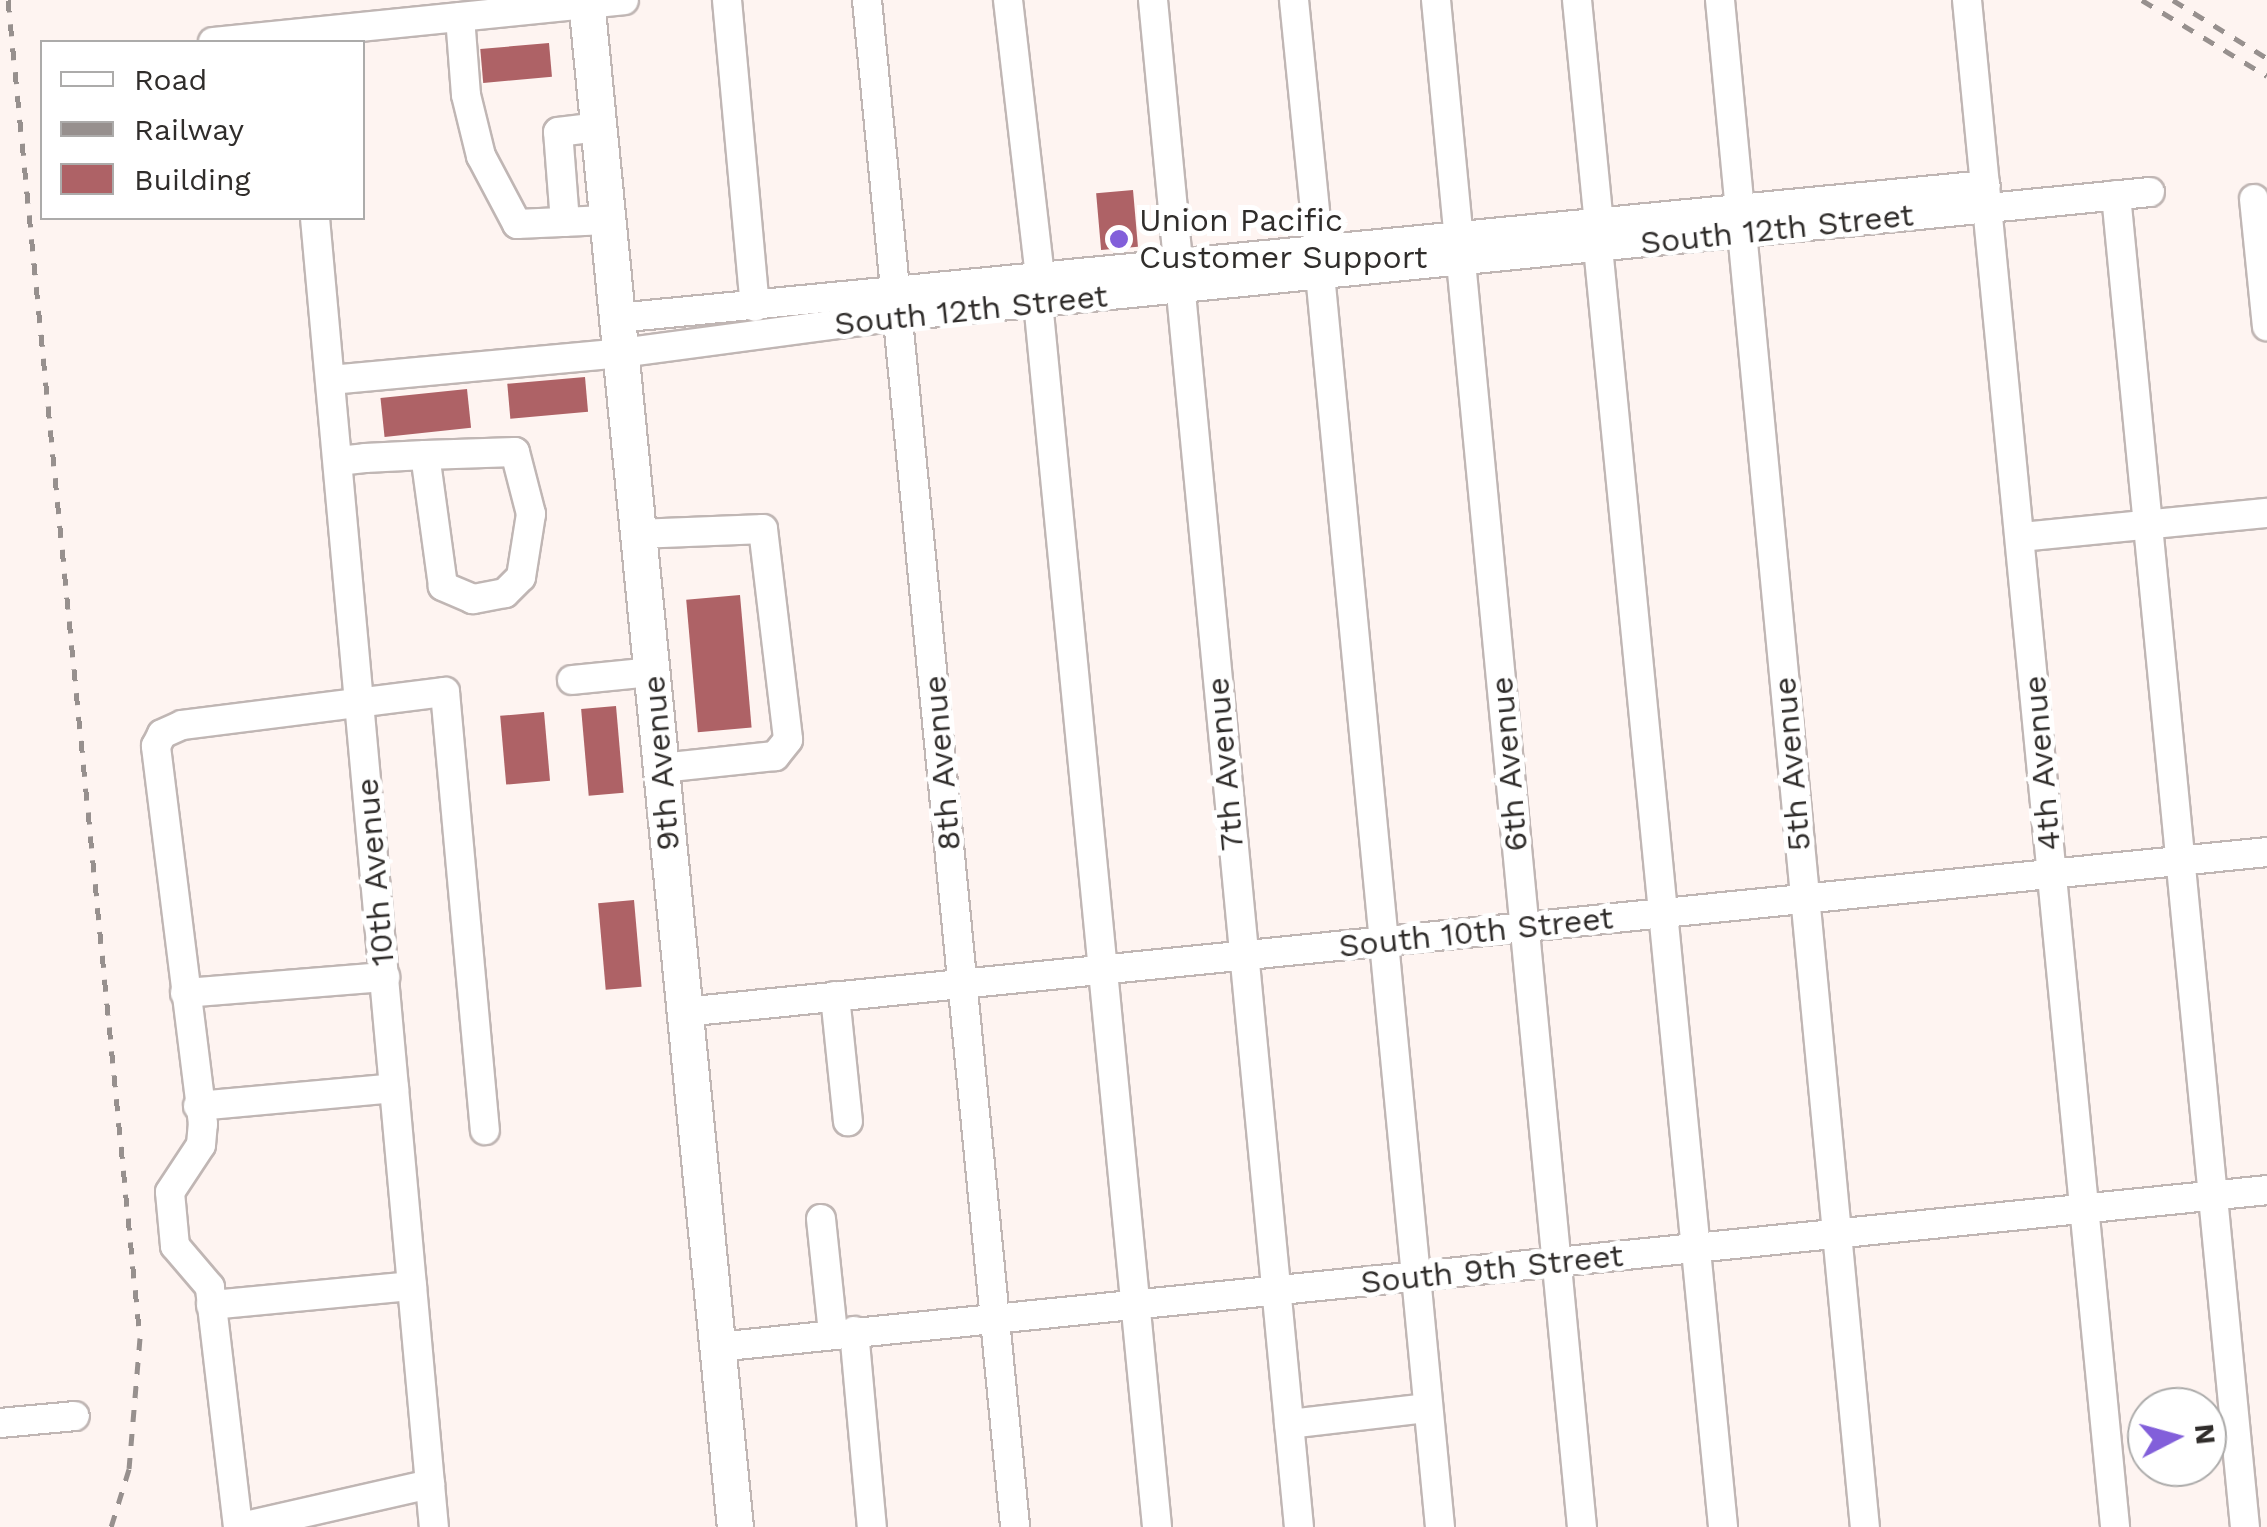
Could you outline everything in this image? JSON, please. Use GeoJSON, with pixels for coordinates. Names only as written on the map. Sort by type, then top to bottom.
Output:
{"type":"FeatureCollection","features":[{"type":"Feature","properties":{"kind":"main road","name":"9th Avenue"},"geometry":{"type":"LineString","coordinates":[[586,2],[734,1527]]}},
{"type":"Feature","properties":{"kind":"street"},"geometry":{"type":"LineString","coordinates":[[270,40],[624,0]]}},
{"type":"Feature","properties":{"kind":"street"},"geometry":{"type":"LineString","coordinates":[[728,0],[755,307]]}},
{"type":"Feature","properties":{"kind":"street","name":"8th Avenue"},"geometry":{"type":"LineString","coordinates":[[867,0],[1015,1527]]}},
{"type":"Feature","properties":{"kind":"street"},"geometry":{"type":"LineString","coordinates":[[1008,0],[1157,1527]]}},
{"type":"Feature","properties":{"kind":"street","name":"7th Avenue"},"geometry":{"type":"LineString","coordinates":[[1153,0],[1299,1527]]}},
{"type":"Feature","properties":{"kind":"street"},"geometry":{"type":"LineString","coordinates":[[1294,0],[1380,942],[1440,1527]]}},
{"type":"Feature","properties":{"kind":"street","name":"6th Avenue"},"geometry":{"type":"LineString","coordinates":[[1436,0],[1582,1527]]}},
{"type":"Feature","properties":{"kind":"street"},"geometry":{"type":"LineString","coordinates":[[1577,0],[1722,1527]]}},
{"type":"Feature","properties":{"kind":"street","name":"5th Avenue"},"geometry":{"type":"LineString","coordinates":[[1720,0],[1865,1527]]}},
{"type":"Feature","properties":{"kind":"street","name":"4th Avenue"},"geometry":{"type":"LineString","coordinates":[[1966,0],[2115,1527]]}},
{"type":"Feature","properties":{"kind":"street"},"geometry":{"type":"LineString","coordinates":[[460,17],[466,95],[481,156],[517,224],[608,220]]}},
{"type":"Feature","properties":{"kind":"street"},"geometry":{"type":"LineString","coordinates":[[564,222],[558,132],[598,126]]}},
{"type":"Feature","properties":{"kind":"street","name":"South 12th Street"},"geometry":{"type":"LineString","coordinates":[[331,380],[619,336],[1039,290],[1987,196],[2116,196],[2150,192]]}},
{"type":"Feature","properties":{"kind":"street"},"geometry":{"type":"LineString","coordinates":[[2116,196],[2152,524],[2244,1527]]}},
{"type":"Feature","properties":{"kind":"street"},"geometry":{"type":"LineString","coordinates":[[2254,199],[2267,326]]}},
{"type":"Feature","properties":{"kind":"street","name":"10th Avenue"},"geometry":{"type":"LineString","coordinates":[[315,220],[434,1527]]}},
{"type":"Feature","properties":{"kind":"street"},"geometry":{"type":"LineString","coordinates":[[619,336],[755,307],[897,305]]}},
{"type":"Feature","properties":{"kind":"street"},"geometry":{"type":"LineString","coordinates":[[338,461],[425,456],[515,452],[530,514],[521,578],[505,593],[473,600],[443,586],[425,456]]}},
{"type":"Feature","properties":{"kind":"street"},"geometry":{"type":"LineString","coordinates":[[2021,537],[2267,513]]}},
{"type":"Feature","properties":{"kind":"street"},"geometry":{"type":"LineString","coordinates":[[638,534],[763,530],[788,740],[775,756],[661,768]]}},
{"type":"Feature","properties":{"kind":"street"},"geometry":{"type":"LineString","coordinates":[[572,680],[652,672]]}},
{"type":"Feature","properties":{"kind":"street"},"geometry":{"type":"LineString","coordinates":[[430,1484],[240,1527],[210,1287],[174,1246],[170,1192],[201,1145],[156,746],[162,734],[182,724],[445,692],[485,1130]]}},
{"type":"Feature","properties":{"kind":"street","name":"South 10th Street"},"geometry":{"type":"LineString","coordinates":[[684,1012],[2267,852]]}},
{"type":"Feature","properties":{"kind":"street"},"geometry":{"type":"LineString","coordinates":[[185,993],[384,978]]}},
{"type":"Feature","properties":{"kind":"street"},"geometry":{"type":"LineString","coordinates":[[835,996],[848,1121]]}},
{"type":"Feature","properties":{"kind":"street"},"geometry":{"type":"LineString","coordinates":[[198,1106],[394,1088]]}},
{"type":"Feature","properties":{"kind":"street","name":"South 9th Street"},"geometry":{"type":"LineString","coordinates":[[717,1347],[2267,1190]]}},
{"type":"Feature","properties":{"kind":"street"},"geometry":{"type":"LineString","coordinates":[[821,1219],[844,1333],[872,1527]]}},
{"type":"Feature","properties":{"kind":"street"},"geometry":{"type":"LineString","coordinates":[[211,1305],[412,1286]]}},
{"type":"Feature","properties":{"kind":"street"},"geometry":{"type":"LineString","coordinates":[[1289,1424],[1428,1408]]}},
{"type":"Feature","properties":{"kind":"street"},"geometry":{"type":"LineString","coordinates":[[0,1423],[75,1416]]}},
{"type":"Feature","properties":{"kind":"building"},"geometry":{"type":"Polygon","coordinates":[[[549,43],[552,77],[483,83],[480,49],[549,43]]]}},
{"type":"Feature","properties":{"kind":"building"},"geometry":{"type":"Polygon","coordinates":[[[1133,190],[1138,247],[1101,250],[1096,193],[1133,190]]]}},
{"type":"Feature","properties":{"kind":"building"},"geometry":{"type":"Polygon","coordinates":[[[585,377],[588,412],[510,419],[507,384],[585,377]]]}},
{"type":"Feature","properties":{"kind":"building"},"geometry":{"type":"Polygon","coordinates":[[[467,389],[471,428],[385,437],[380,398],[467,389]]]}},
{"type":"Feature","properties":{"kind":"building"},"geometry":{"type":"Polygon","coordinates":[[[740,595],[752,727],[698,732],[686,600],[740,595]]]}},
{"type":"Feature","properties":{"kind":"building"},"geometry":{"type":"Polygon","coordinates":[[[616,706],[624,793],[589,796],[581,709],[616,706]]]}},
{"type":"Feature","properties":{"kind":"building"},"geometry":{"type":"Polygon","coordinates":[[[544,712],[550,781],[506,785],[500,716],[544,712]]]}},
{"type":"Feature","properties":{"kind":"building"},"geometry":{"type":"Polygon","coordinates":[[[634,900],[642,987],[606,990],[598,903],[634,900]]]}},
{"type":"Feature","properties":{"kind":"railway"},"geometry":{"type":"LineString","coordinates":[[8,0],[140,1338],[129,1469],[111,1527]]}},
{"type":"Feature","properties":{"kind":"railway"},"geometry":{"type":"LineString","coordinates":[[2142,0],[2267,76]]}},
{"type":"Feature","properties":{"kind":"railway"},"geometry":{"type":"LineString","coordinates":[[2173,0],[2267,58]]}},
{"type":"Feature","properties":{"kind":"place","name":"Union Pacific Customer Support"},"geometry":{"type":"Point","coordinates":[1119,239]}}]}
